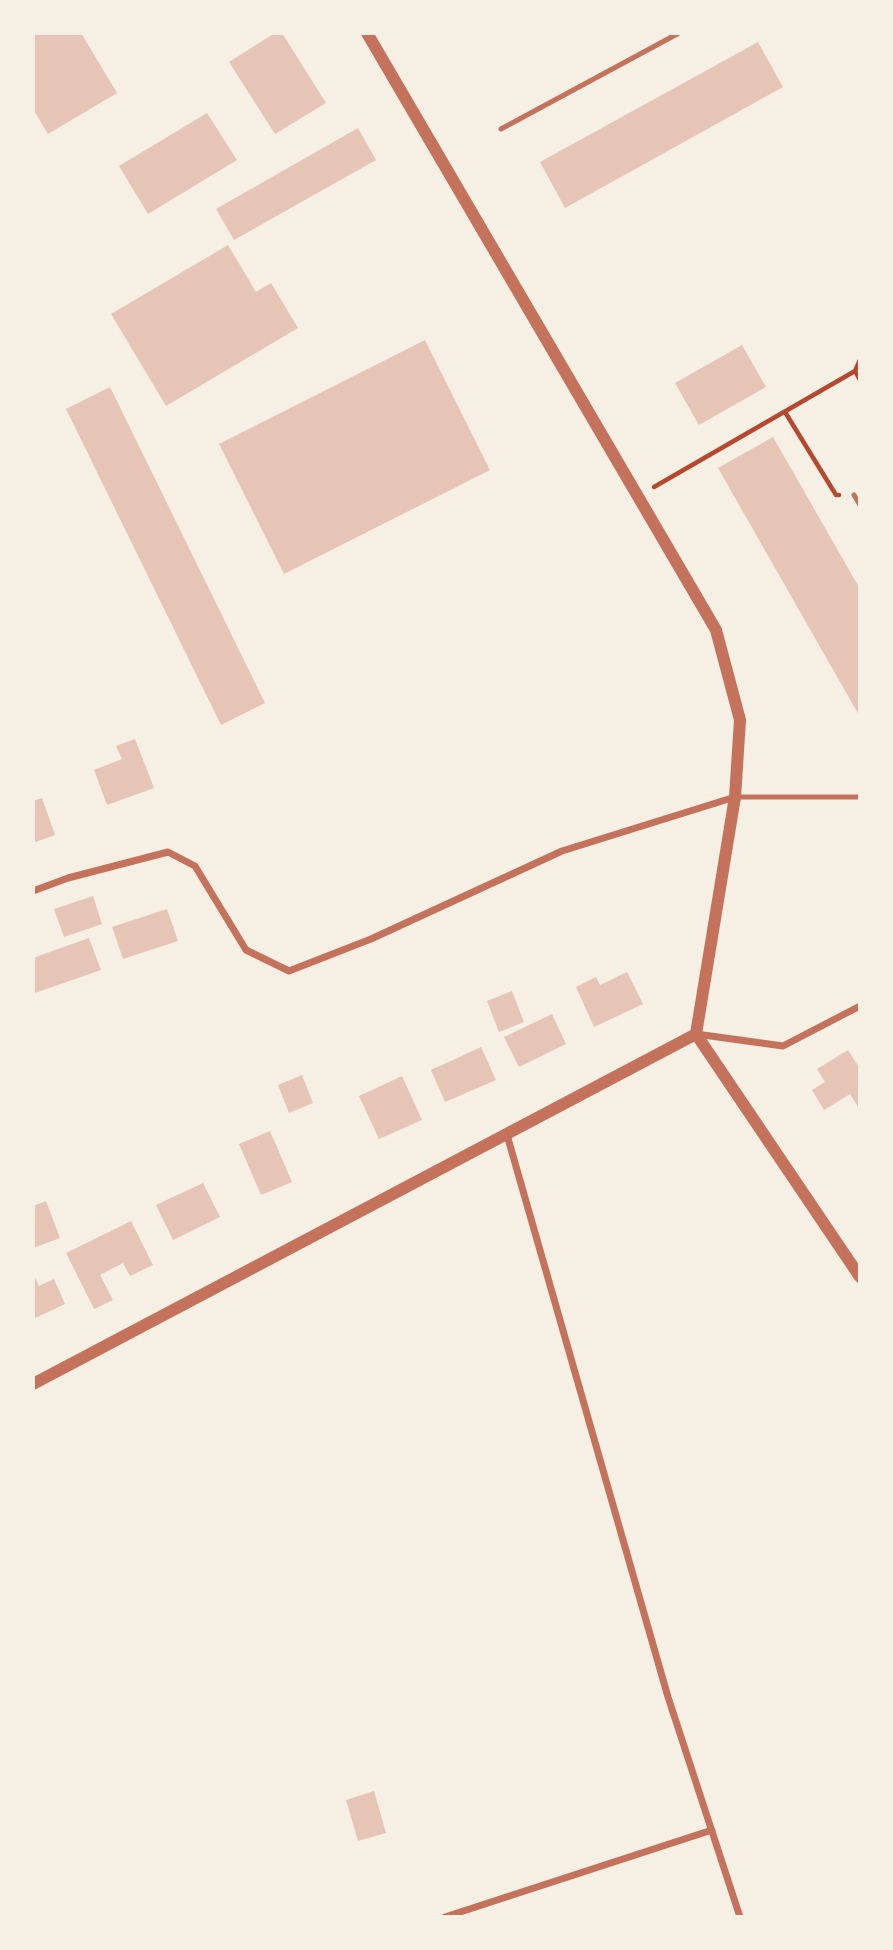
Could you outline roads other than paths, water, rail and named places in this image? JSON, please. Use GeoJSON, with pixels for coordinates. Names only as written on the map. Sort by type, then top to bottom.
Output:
{"type":"FeatureCollection","features":[{"type":"Feature","properties":{"kind":"street"},"geometry":{"type":"LineString","coordinates":[[367,33],[716,630],[740,720],[736,797],[696,1034],[860,1277]]}},
{"type":"Feature","properties":{"kind":"street"},"geometry":{"type":"LineString","coordinates":[[33,891],[68,878],[168,852],[195,866],[246,950],[289,971],[371,939],[562,851],[736,797]]}},
{"type":"Feature","properties":{"kind":"street"},"geometry":{"type":"LineString","coordinates":[[33,1384],[696,1034],[783,1046],[860,1006]]}},
{"type":"Feature","properties":{"kind":"street"},"geometry":{"type":"LineString","coordinates":[[507,1135],[668,1697],[740,1917]]}},
{"type":"Feature","properties":{"kind":"street"},"geometry":{"type":"LineString","coordinates":[[444,1917],[712,1830]]}},
{"type":"Feature","properties":{"kind":"lane"},"geometry":{"type":"LineString","coordinates":[[501,129],[678,33]]}},
{"type":"Feature","properties":{"kind":"lane"},"geometry":{"type":"LineString","coordinates":[[854,495],[860,505]]}},
{"type":"Feature","properties":{"kind":"lane"},"geometry":{"type":"LineString","coordinates":[[736,797],[860,797]]}}]}
